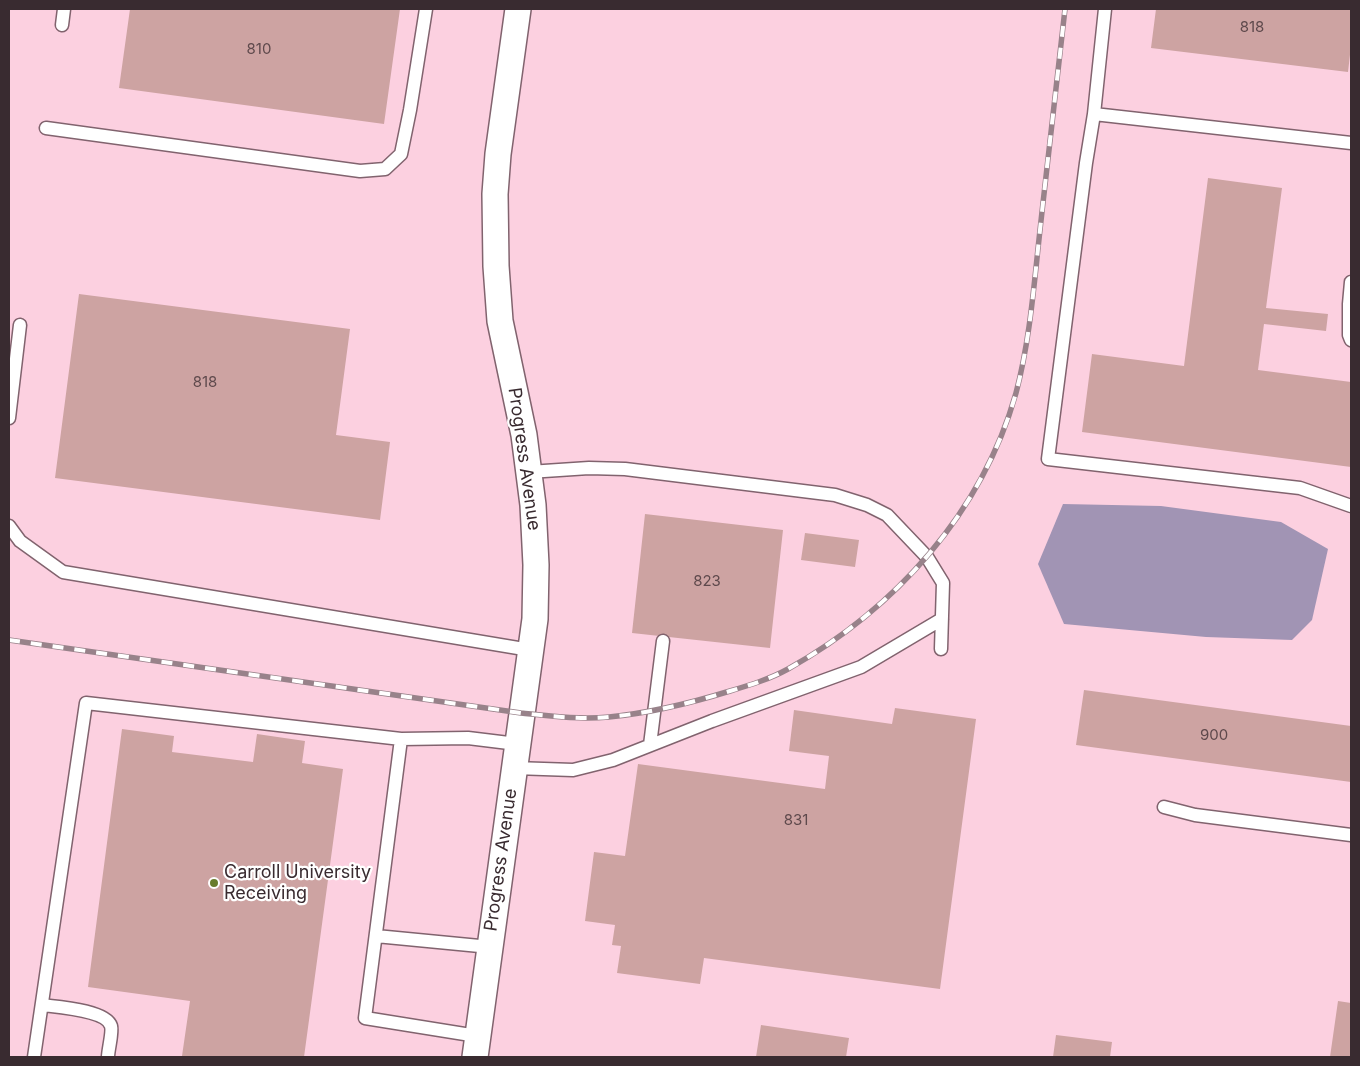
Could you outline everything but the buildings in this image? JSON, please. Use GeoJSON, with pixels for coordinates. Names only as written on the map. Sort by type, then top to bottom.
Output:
{"type":"FeatureCollection","features":[{"type":"Feature","properties":{"kind":"street","name":"Progress Avenue"},"geometry":{"type":"LineString","coordinates":[[476,1047],[535,619],[536,564],[533,505],[524,435],[500,321],[496,266],[495,194],[498,154],[518,9]]}},
{"type":"Feature","properties":{"kind":"lane"},"geometry":{"type":"LineString","coordinates":[[62,25],[64,9]]}},
{"type":"Feature","properties":{"kind":"lane"},"geometry":{"type":"LineString","coordinates":[[46,128],[360,171],[385,168],[401,154],[426,9]]}},
{"type":"Feature","properties":{"kind":"lane"},"geometry":{"type":"LineString","coordinates":[[1105,9],[1094,114],[1048,459],[1300,488],[1351,506]]}},
{"type":"Feature","properties":{"kind":"lane"},"geometry":{"type":"LineString","coordinates":[[1094,114],[1351,143]]}},
{"type":"Feature","properties":{"kind":"lane"},"geometry":{"type":"LineString","coordinates":[[1351,282],[1349,322],[1351,340]]}},
{"type":"Feature","properties":{"kind":"lane"},"geometry":{"type":"LineString","coordinates":[[9,418],[20,324]]}},
{"type":"Feature","properties":{"kind":"lane"},"geometry":{"type":"LineString","coordinates":[[529,472],[589,468],[624,469],[835,495],[867,505],[887,516],[927,557],[943,583],[942,649]]}},
{"type":"Feature","properties":{"kind":"lane"},"geometry":{"type":"LineString","coordinates":[[9,526],[20,541],[63,572],[530,650]]}},
{"type":"Feature","properties":{"kind":"lane"},"geometry":{"type":"LineString","coordinates":[[34,1057],[86,703],[401,739],[468,738],[515,756],[573,770],[613,760],[712,721],[861,667],[942,618]]}},
{"type":"Feature","properties":{"kind":"lane"},"geometry":{"type":"LineString","coordinates":[[650,745],[663,641]]}},
{"type":"Feature","properties":{"kind":"lane"},"geometry":{"type":"LineString","coordinates":[[401,739],[365,1018],[476,1047]]}},
{"type":"Feature","properties":{"kind":"lane"},"geometry":{"type":"LineString","coordinates":[[1164,807],[1195,815],[1351,835]]}},
{"type":"Feature","properties":{"kind":"lane"},"geometry":{"type":"LineString","coordinates":[[376,936],[490,946]]}},
{"type":"Feature","properties":{"kind":"lane"},"geometry":{"type":"LineString","coordinates":[[42,1005],[90,1012],[108,1022],[111,1027],[108,1057]]}},
{"type":"Feature","properties":{"kind":"shaded area"},"geometry":{"type":"Polygon","coordinates":[[[9,9],[1351,9],[1351,1057],[9,1057],[9,9]]]}},
{"type":"Feature","properties":{"kind":"shaded area"},"geometry":{"type":"Polygon","coordinates":[[[1063,504],[1161,506],[1281,522],[1328,549],[1312,620],[1292,640],[1206,637],[1064,624],[1038,564],[1063,504]]]}},
{"type":"Feature","properties":{"kind":"railway"},"geometry":{"type":"LineString","coordinates":[[9,640],[521,713],[576,718],[609,717],[670,707],[700,700],[767,679],[788,669],[827,645],[864,617],[898,587],[929,554],[957,517],[981,478],[1001,437],[1016,393],[1028,332],[1065,9]]}},
{"type":"Feature","properties":{"kind":"place","name":"Carroll University Receiving"},"geometry":{"type":"Point","coordinates":[214,883]}}]}
